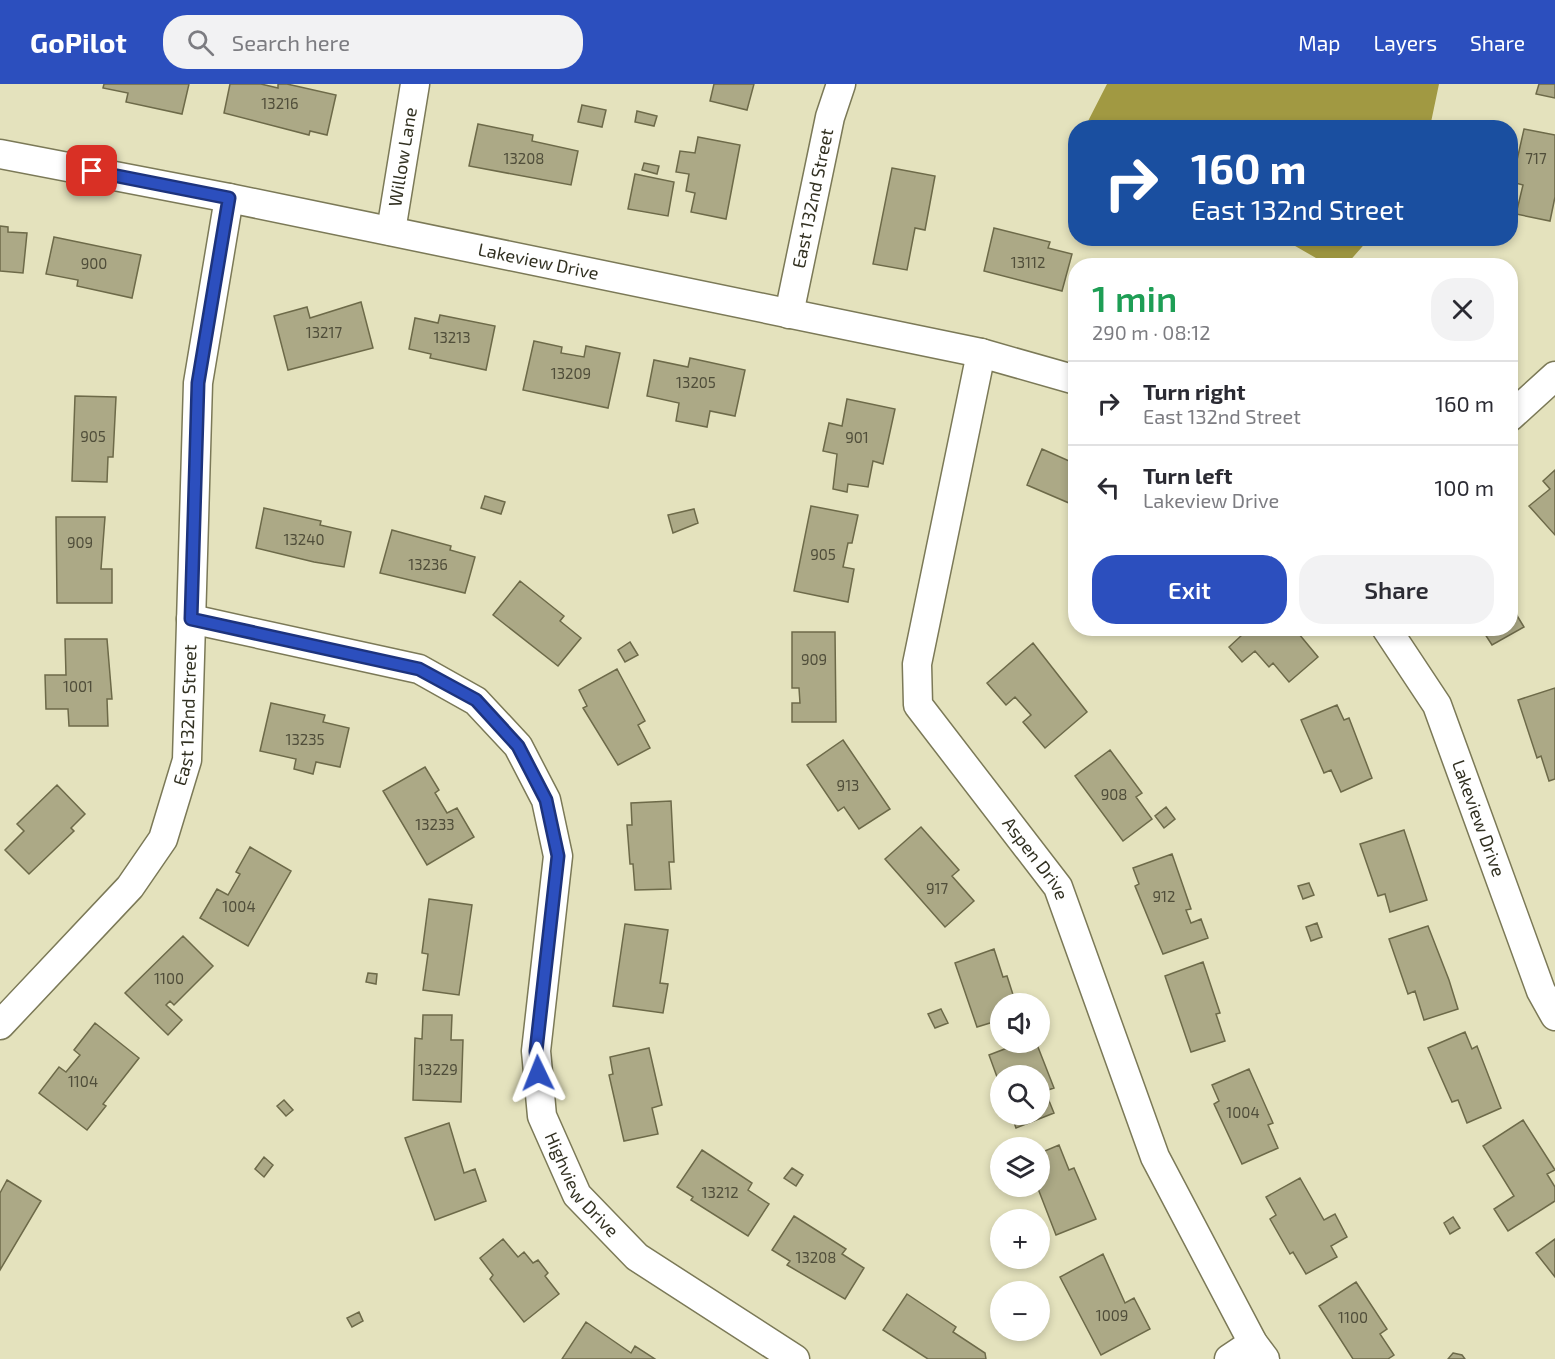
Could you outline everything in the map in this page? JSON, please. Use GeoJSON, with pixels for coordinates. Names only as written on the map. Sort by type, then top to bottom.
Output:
{"type":"FeatureCollection","features":[{"type":"Feature","properties":{"kind":"street","name":"Willow Lane"},"geometry":{"type":"LineString","coordinates":[[391,231],[416,84]]}},
{"type":"Feature","properties":{"kind":"street","name":"East 132nd Street"},"geometry":{"type":"LineString","coordinates":[[789,314],[830,117],[841,84]]}},
{"type":"Feature","properties":{"kind":"street","name":"Lakeview Drive"},"geometry":{"type":"LineString","coordinates":[[0,154],[229,198],[981,352],[1068,378]]}},
{"type":"Feature","properties":{"kind":"street","name":"East 132nd Street"},"geometry":{"type":"LineString","coordinates":[[0,1025],[130,887],[163,839],[187,760],[198,383],[229,198]]}},
{"type":"Feature","properties":{"kind":"street","name":"Aspen Drive"},"geometry":{"type":"LineString","coordinates":[[981,352],[917,664],[918,705],[1058,887],[1155,1157],[1259,1351]]}},
{"type":"Feature","properties":{"kind":"street"},"geometry":{"type":"LineString","coordinates":[[1518,410],[1555,376]]}},
{"type":"Feature","properties":{"kind":"street","name":"Highview Drive"},"geometry":{"type":"LineString","coordinates":[[191,619],[419,669],[476,700],[518,746],[546,800],[558,856],[536,1051],[542,1116],[577,1196],[637,1257],[795,1359]]}},
{"type":"Feature","properties":{"kind":"street","name":"Lakeview Drive"},"geometry":{"type":"LineString","coordinates":[[1391,636],[1437,705],[1541,991],[1555,1016]]}},
{"type":"Feature","properties":{"kind":"street"},"geometry":{"type":"LineString","coordinates":[[1229,1359],[1259,1351]]}},
{"type":"Feature","properties":{"kind":"shaded area"},"geometry":{"type":"Polygon","coordinates":[[[1107,84],[1439,84],[1431,120],[1089,120],[1107,84]]]}},
{"type":"Feature","properties":{"kind":"shaded area"},"geometry":{"type":"Polygon","coordinates":[[[1295,246],[1363,246],[1352,258],[1316,258],[1295,246]]]}},
{"type":"Feature","properties":{"kind":"building"},"geometry":{"type":"Polygon","coordinates":[[[104,84],[189,84],[182,114],[126,102],[128,93],[103,88],[104,84]]]}},
{"type":"Feature","properties":{"kind":"building"},"geometry":{"type":"Polygon","coordinates":[[[230,84],[261,84],[278,88],[278,84],[287,84],[336,95],[327,135],[310,131],[309,135],[224,113],[230,84]]]}},
{"type":"Feature","properties":{"kind":"building"},"geometry":{"type":"Polygon","coordinates":[[[714,84],[754,84],[747,110],[710,101],[714,84]]]}},
{"type":"Feature","properties":{"kind":"building"},"geometry":{"type":"Polygon","coordinates":[[[1539,84],[1555,84],[1555,98],[1536,94],[1539,84]]]}},
{"type":"Feature","properties":{"kind":"building"},"geometry":{"type":"Polygon","coordinates":[[[582,105],[606,110],[602,127],[578,122],[582,105]]]}},
{"type":"Feature","properties":{"kind":"building"},"geometry":{"type":"Polygon","coordinates":[[[637,111],[657,116],[654,126],[635,122],[637,111]]]}},
{"type":"Feature","properties":{"kind":"building"},"geometry":{"type":"Polygon","coordinates":[[[478,124],[533,135],[532,141],[578,151],[571,185],[469,166],[478,124]]]}},
{"type":"Feature","properties":{"kind":"building"},"geometry":{"type":"Polygon","coordinates":[[[1524,129],[1555,135],[1555,197],[1550,221],[1518,214],[1523,185],[1518,184],[1518,156],[1524,129]]]}},
{"type":"Feature","properties":{"kind":"building"},"geometry":{"type":"Polygon","coordinates":[[[698,137],[740,145],[726,219],[691,212],[695,193],[686,191],[689,174],[676,172],[680,151],[695,153],[698,137]]]}},
{"type":"Feature","properties":{"kind":"building"},"geometry":{"type":"Polygon","coordinates":[[[644,163],[659,166],[657,174],[642,170],[644,163]]]}},
{"type":"Feature","properties":{"kind":"building"},"geometry":{"type":"Polygon","coordinates":[[[892,168],[935,176],[925,230],[915,228],[907,270],[873,264],[892,168]]]}},
{"type":"Feature","properties":{"kind":"building"},"geometry":{"type":"Polygon","coordinates":[[[635,174],[674,182],[668,216],[628,209],[635,174]]]}},
{"type":"Feature","properties":{"kind":"building"},"geometry":{"type":"Polygon","coordinates":[[[0,226],[8,227],[8,232],[27,233],[23,273],[0,271],[0,226]]]}},
{"type":"Feature","properties":{"kind":"building"},"geometry":{"type":"Polygon","coordinates":[[[994,228],[1050,242],[1048,248],[1072,254],[1071,258],[1068,258],[1068,269],[1062,291],[984,271],[994,228]]]}},
{"type":"Feature","properties":{"kind":"building"},"geometry":{"type":"Polygon","coordinates":[[[54,237],[141,255],[132,298],[77,286],[78,280],[46,274],[54,237]]]}},
{"type":"Feature","properties":{"kind":"building"},"geometry":{"type":"Polygon","coordinates":[[[361,302],[373,348],[288,370],[274,316],[307,307],[310,318],[361,302]]]}},
{"type":"Feature","properties":{"kind":"building"},"geometry":{"type":"Polygon","coordinates":[[[440,315],[495,326],[486,370],[430,358],[431,354],[409,349],[415,318],[438,323],[440,315]]]}},
{"type":"Feature","properties":{"kind":"building"},"geometry":{"type":"Polygon","coordinates":[[[534,341],[562,347],[561,353],[584,357],[586,346],[620,353],[608,408],[523,390],[534,341]]]}},
{"type":"Feature","properties":{"kind":"building"},"geometry":{"type":"Polygon","coordinates":[[[690,358],[745,370],[735,416],[710,411],[707,427],[676,421],[679,403],[647,396],[654,360],[688,367],[690,358]]]}},
{"type":"Feature","properties":{"kind":"building"},"geometry":{"type":"Polygon","coordinates":[[[75,396],[116,397],[113,457],[108,457],[107,482],[72,481],[75,396]]]}},
{"type":"Feature","properties":{"kind":"building"},"geometry":{"type":"Polygon","coordinates":[[[847,399],[895,409],[883,464],[873,461],[868,487],[848,484],[847,492],[833,489],[837,454],[823,451],[829,423],[842,426],[847,399]]]}},
{"type":"Feature","properties":{"kind":"building"},"geometry":{"type":"Polygon","coordinates":[[[1042,449],[1068,460],[1068,503],[1027,485],[1042,449]]]}},
{"type":"Feature","properties":{"kind":"building"},"geometry":{"type":"Polygon","coordinates":[[[1555,470],[1555,535],[1529,506],[1550,489],[1543,481],[1555,470]]]}},
{"type":"Feature","properties":{"kind":"building"},"geometry":{"type":"Polygon","coordinates":[[[485,496],[505,502],[501,514],[481,508],[485,496]]]}},
{"type":"Feature","properties":{"kind":"building"},"geometry":{"type":"Polygon","coordinates":[[[811,506],[858,515],[852,543],[848,543],[843,567],[854,569],[848,602],[794,591],[811,506]]]}},
{"type":"Feature","properties":{"kind":"building"},"geometry":{"type":"Polygon","coordinates":[[[264,508],[321,521],[320,525],[351,532],[344,567],[256,548],[264,508]]]}},
{"type":"Feature","properties":{"kind":"building"},"geometry":{"type":"Polygon","coordinates":[[[694,509],[698,523],[673,533],[668,515],[694,509]]]}},
{"type":"Feature","properties":{"kind":"building"},"geometry":{"type":"Polygon","coordinates":[[[56,517],[105,517],[101,569],[112,569],[112,603],[57,603],[56,517]]]}},
{"type":"Feature","properties":{"kind":"building"},"geometry":{"type":"Polygon","coordinates":[[[392,530],[451,546],[450,550],[475,557],[465,593],[380,573],[392,530]]]}},
{"type":"Feature","properties":{"kind":"building"},"geometry":{"type":"Polygon","coordinates":[[[520,581],[564,616],[560,621],[581,638],[558,666],[493,615],[520,581]]]}},
{"type":"Feature","properties":{"kind":"building"},"geometry":{"type":"Polygon","coordinates":[[[1518,617],[1524,627],[1518,630],[1518,617]]]}},
{"type":"Feature","properties":{"kind":"building"},"geometry":{"type":"Polygon","coordinates":[[[792,632],[835,632],[836,722],[792,722],[792,703],[800,703],[799,688],[792,688],[792,632]]]}},
{"type":"Feature","properties":{"kind":"building"},"geometry":{"type":"Polygon","coordinates":[[[1241,636],[1301,636],[1318,657],[1289,682],[1273,663],[1269,667],[1255,651],[1242,662],[1229,647],[1241,636]]]}},
{"type":"Feature","properties":{"kind":"building"},"geometry":{"type":"Polygon","coordinates":[[[1486,636],[1508,636],[1492,645],[1486,636]]]}},
{"type":"Feature","properties":{"kind":"building"},"geometry":{"type":"Polygon","coordinates":[[[65,639],[107,639],[112,699],[107,699],[108,726],[69,726],[68,709],[46,709],[45,675],[66,675],[65,639]]]}},
{"type":"Feature","properties":{"kind":"building"},"geometry":{"type":"Polygon","coordinates":[[[630,642],[638,655],[625,662],[618,650],[630,642]]]}},
{"type":"Feature","properties":{"kind":"building"},"geometry":{"type":"Polygon","coordinates":[[[1033,643],[1087,712],[1045,748],[1023,722],[1031,715],[1015,697],[1006,705],[987,683],[1033,643]]]}},
{"type":"Feature","properties":{"kind":"building"},"geometry":{"type":"Polygon","coordinates":[[[617,669],[645,721],[638,725],[650,748],[618,765],[583,708],[587,706],[579,690],[617,669]]]}},
{"type":"Feature","properties":{"kind":"building"},"geometry":{"type":"Polygon","coordinates":[[[1555,688],[1555,779],[1549,781],[1541,756],[1537,758],[1518,700],[1555,688]]]}},
{"type":"Feature","properties":{"kind":"building"},"geometry":{"type":"Polygon","coordinates":[[[271,703],[325,715],[323,722],[349,728],[340,767],[316,762],[313,774],[294,769],[296,759],[260,751],[271,703]]]}},
{"type":"Feature","properties":{"kind":"building"},"geometry":{"type":"Polygon","coordinates":[[[1337,705],[1344,720],[1349,718],[1372,778],[1341,792],[1331,770],[1324,773],[1301,720],[1337,705]]]}},
{"type":"Feature","properties":{"kind":"building"},"geometry":{"type":"Polygon","coordinates":[[[843,740],[890,809],[859,829],[844,807],[838,811],[807,765],[843,740]]]}},
{"type":"Feature","properties":{"kind":"building"},"geometry":{"type":"Polygon","coordinates":[[[1110,750],[1142,793],[1136,797],[1152,819],[1123,841],[1075,776],[1110,750]]]}},
{"type":"Feature","properties":{"kind":"building"},"geometry":{"type":"Polygon","coordinates":[[[425,767],[439,790],[435,793],[447,813],[457,808],[474,837],[427,865],[383,791],[425,767]]]}},
{"type":"Feature","properties":{"kind":"building"},"geometry":{"type":"Polygon","coordinates":[[[57,785],[85,814],[71,828],[74,831],[29,874],[5,850],[24,831],[17,824],[57,785]]]}},
{"type":"Feature","properties":{"kind":"building"},"geometry":{"type":"Polygon","coordinates":[[[671,801],[674,862],[669,862],[671,889],[635,890],[627,825],[632,825],[631,803],[671,801]]]}},
{"type":"Feature","properties":{"kind":"building"},"geometry":{"type":"Polygon","coordinates":[[[1166,807],[1175,819],[1164,828],[1155,816],[1166,807]]]}},
{"type":"Feature","properties":{"kind":"building"},"geometry":{"type":"Polygon","coordinates":[[[921,827],[959,870],[952,876],[974,901],[945,927],[885,859],[921,827]]]}},
{"type":"Feature","properties":{"kind":"building"},"geometry":{"type":"Polygon","coordinates":[[[1404,830],[1427,900],[1390,912],[1385,894],[1378,896],[1360,844],[1404,830]]]}},
{"type":"Feature","properties":{"kind":"building"},"geometry":{"type":"Polygon","coordinates":[[[250,847],[291,871],[248,946],[200,918],[217,889],[228,895],[240,874],[236,872],[250,847]]]}},
{"type":"Feature","properties":{"kind":"building"},"geometry":{"type":"Polygon","coordinates":[[[1172,854],[1191,909],[1186,910],[1191,923],[1201,919],[1208,938],[1163,954],[1135,886],[1139,884],[1133,868],[1172,854]]]}},
{"type":"Feature","properties":{"kind":"building"},"geometry":{"type":"Polygon","coordinates":[[[1309,883],[1314,895],[1303,899],[1298,886],[1309,883]]]}},
{"type":"Feature","properties":{"kind":"building"},"geometry":{"type":"Polygon","coordinates":[[[429,899],[472,905],[459,995],[423,990],[428,954],[422,953],[429,899]]]}},
{"type":"Feature","properties":{"kind":"building"},"geometry":{"type":"Polygon","coordinates":[[[1317,923],[1322,937],[1311,941],[1306,927],[1317,923]]]}},
{"type":"Feature","properties":{"kind":"building"},"geometry":{"type":"Polygon","coordinates":[[[625,924],[668,930],[660,983],[668,984],[663,1013],[613,1006],[625,924]]]}},
{"type":"Feature","properties":{"kind":"building"},"geometry":{"type":"Polygon","coordinates":[[[1428,926],[1458,1009],[1424,1020],[1415,991],[1408,994],[1389,939],[1428,926]]]}},
{"type":"Feature","properties":{"kind":"building"},"geometry":{"type":"Polygon","coordinates":[[[183,936],[213,966],[174,1005],[170,1001],[166,1005],[182,1020],[168,1035],[125,993],[183,936]]]}},
{"type":"Feature","properties":{"kind":"building"},"geometry":{"type":"Polygon","coordinates":[[[994,949],[1003,977],[1007,976],[1012,993],[990,993],[990,1023],[977,1027],[955,963],[994,949]]]}},
{"type":"Feature","properties":{"kind":"building"},"geometry":{"type":"Polygon","coordinates":[[[1203,962],[1220,1013],[1216,1014],[1225,1041],[1191,1052],[1165,976],[1203,962]]]}},
{"type":"Feature","properties":{"kind":"building"},"geometry":{"type":"Polygon","coordinates":[[[368,973],[377,974],[376,984],[366,982],[368,973]]]}},
{"type":"Feature","properties":{"kind":"building"},"geometry":{"type":"Polygon","coordinates":[[[941,1009],[948,1023],[935,1028],[928,1014],[941,1009]]]}},
{"type":"Feature","properties":{"kind":"building"},"geometry":{"type":"Polygon","coordinates":[[[423,1015],[452,1015],[451,1040],[463,1040],[461,1102],[413,1100],[415,1038],[422,1039],[423,1015]]]}},
{"type":"Feature","properties":{"kind":"building"},"geometry":{"type":"Polygon","coordinates":[[[95,1023],[139,1058],[103,1104],[106,1106],[87,1130],[39,1093],[59,1067],[66,1072],[80,1055],[74,1050],[95,1023]]]}},
{"type":"Feature","properties":{"kind":"building"},"geometry":{"type":"Polygon","coordinates":[[[1465,1032],[1472,1049],[1477,1046],[1501,1108],[1467,1123],[1458,1100],[1452,1102],[1428,1048],[1465,1032]]]}},
{"type":"Feature","properties":{"kind":"building"},"geometry":{"type":"Polygon","coordinates":[[[649,1048],[662,1105],[652,1108],[658,1134],[624,1141],[609,1075],[613,1074],[610,1057],[649,1048]]]}},
{"type":"Feature","properties":{"kind":"building"},"geometry":{"type":"Polygon","coordinates":[[[1040,1053],[1045,1065],[993,1065],[989,1055],[1040,1053]]]}},
{"type":"Feature","properties":{"kind":"building"},"geometry":{"type":"Polygon","coordinates":[[[1249,1069],[1273,1123],[1268,1125],[1278,1148],[1242,1164],[1214,1104],[1219,1101],[1212,1085],[1249,1069]]]}},
{"type":"Feature","properties":{"kind":"building"},"geometry":{"type":"Polygon","coordinates":[[[1050,1078],[1054,1088],[1050,1089],[1050,1078]]]}},
{"type":"Feature","properties":{"kind":"building"},"geometry":{"type":"Polygon","coordinates":[[[284,1100],[293,1110],[286,1116],[277,1106],[284,1100]]]}},
{"type":"Feature","properties":{"kind":"building"},"geometry":{"type":"Polygon","coordinates":[[[1050,1103],[1054,1113],[1050,1115],[1050,1103]]]}},
{"type":"Feature","properties":{"kind":"building"},"geometry":{"type":"Polygon","coordinates":[[[1523,1120],[1555,1170],[1547,1174],[1555,1187],[1555,1201],[1508,1231],[1494,1209],[1514,1196],[1483,1146],[1523,1120]]]}},
{"type":"Feature","properties":{"kind":"building"},"geometry":{"type":"Polygon","coordinates":[[[449,1123],[464,1173],[475,1169],[486,1201],[435,1220],[405,1138],[449,1123]]]}},
{"type":"Feature","properties":{"kind":"building"},"geometry":{"type":"Polygon","coordinates":[[[1059,1145],[1069,1170],[1074,1168],[1096,1219],[1056,1235],[1050,1220],[1050,1209],[1046,1209],[1041,1197],[1050,1197],[1050,1149],[1059,1145]]]}},
{"type":"Feature","properties":{"kind":"building"},"geometry":{"type":"Polygon","coordinates":[[[702,1150],[752,1183],[748,1190],[769,1204],[748,1236],[691,1200],[693,1197],[677,1187],[702,1150]]]}},
{"type":"Feature","properties":{"kind":"building"},"geometry":{"type":"Polygon","coordinates":[[[264,1157],[273,1165],[264,1177],[255,1169],[264,1157]]]}},
{"type":"Feature","properties":{"kind":"building"},"geometry":{"type":"Polygon","coordinates":[[[792,1168],[803,1175],[796,1186],[784,1178],[792,1168]]]}},
{"type":"Feature","properties":{"kind":"building"},"geometry":{"type":"Polygon","coordinates":[[[1300,1178],[1324,1220],[1335,1214],[1347,1237],[1331,1246],[1337,1257],[1306,1274],[1293,1252],[1290,1254],[1270,1219],[1276,1215],[1266,1197],[1300,1178]]]}},
{"type":"Feature","properties":{"kind":"building"},"geometry":{"type":"Polygon","coordinates":[[[7,1180],[41,1201],[0,1270],[0,1193],[7,1180]]]}},
{"type":"Feature","properties":{"kind":"building"},"geometry":{"type":"Polygon","coordinates":[[[794,1216],[846,1249],[842,1254],[864,1268],[845,1299],[787,1265],[790,1261],[772,1250],[794,1216]]]}},
{"type":"Feature","properties":{"kind":"building"},"geometry":{"type":"Polygon","coordinates":[[[1453,1217],[1460,1228],[1450,1234],[1444,1223],[1453,1217]]]}},
{"type":"Feature","properties":{"kind":"building"},"geometry":{"type":"Polygon","coordinates":[[[503,1239],[518,1257],[524,1252],[533,1263],[538,1260],[548,1273],[545,1276],[559,1294],[524,1322],[490,1279],[493,1275],[480,1258],[503,1239]]]}},
{"type":"Feature","properties":{"kind":"building"},"geometry":{"type":"Polygon","coordinates":[[[1555,1239],[1555,1277],[1536,1253],[1555,1239]]]}},
{"type":"Feature","properties":{"kind":"building"},"geometry":{"type":"Polygon","coordinates":[[[1103,1254],[1125,1303],[1134,1298],[1150,1329],[1101,1355],[1060,1277],[1103,1254]]]}},
{"type":"Feature","properties":{"kind":"building"},"geometry":{"type":"Polygon","coordinates":[[[1356,1282],[1387,1329],[1380,1334],[1394,1355],[1388,1359],[1353,1359],[1319,1306],[1356,1282]]]}},
{"type":"Feature","properties":{"kind":"building"},"geometry":{"type":"Polygon","coordinates":[[[907,1294],[956,1327],[953,1332],[985,1353],[986,1359],[928,1359],[883,1330],[907,1294]]]}},
{"type":"Feature","properties":{"kind":"building"},"geometry":{"type":"Polygon","coordinates":[[[359,1312],[363,1321],[352,1327],[347,1318],[359,1312]]]}},
{"type":"Feature","properties":{"kind":"building"},"geometry":{"type":"Polygon","coordinates":[[[586,1322],[631,1353],[635,1346],[655,1359],[562,1359],[586,1322]]]}},
{"type":"Feature","properties":{"kind":"building"},"geometry":{"type":"Polygon","coordinates":[[[1453,1353],[1462,1355],[1465,1359],[1448,1359],[1453,1353]]]}},
{"type":"Feature","properties":{"kind":"route"},"geometry":{"type":"LineString","coordinates":[[92,171],[229,198],[198,383],[191,619],[419,669],[476,700],[518,746],[546,800],[558,856],[536,1051],[538,1073]]}}]}
